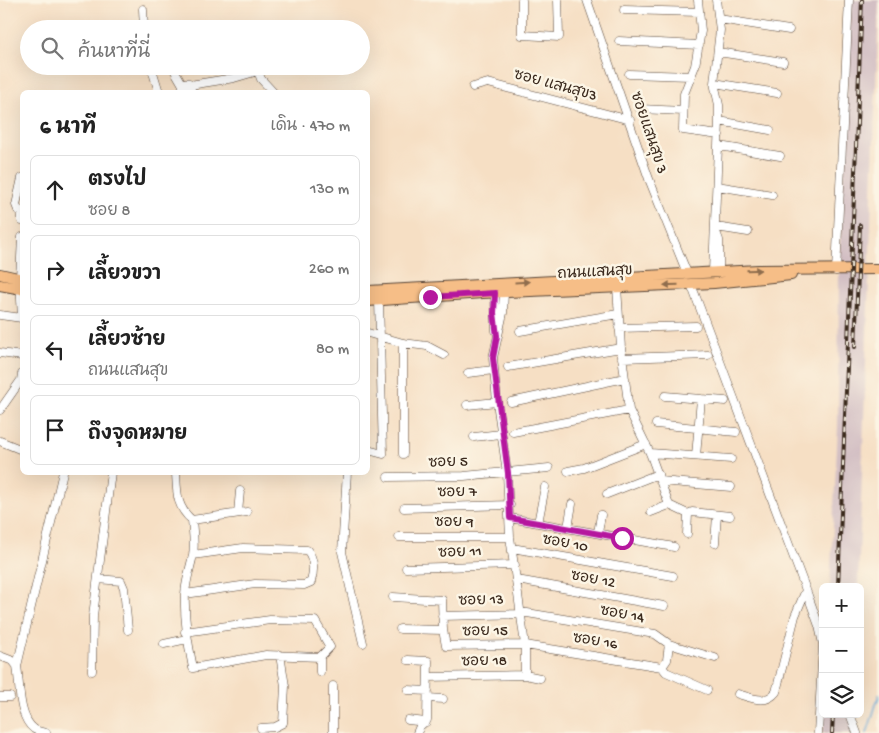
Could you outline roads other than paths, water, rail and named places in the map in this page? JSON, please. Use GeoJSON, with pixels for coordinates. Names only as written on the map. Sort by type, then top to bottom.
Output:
{"type":"FeatureCollection","features":[{"type":"Feature","properties":{"kind":"main road","name":"ถนนแสนสุข"},"geometry":{"type":"LineString","coordinates":[[378,298],[687,273],[715,276],[879,269]]}},
{"type":"Feature","properties":{"kind":"main road"},"geometry":{"type":"LineString","coordinates":[[0,274],[20,284]]}},
{"type":"Feature","properties":{"kind":"main road","name":"ถนนแสนสุข"},"geometry":{"type":"LineString","coordinates":[[378,298],[692,284],[715,276]]}},
{"type":"Feature","properties":{"kind":"main road"},"geometry":{"type":"LineString","coordinates":[[0,285],[20,284]]}},
{"type":"Feature","properties":{"kind":"street"},"geometry":{"type":"LineString","coordinates":[[522,0],[522,34],[560,38],[558,0]]}},
{"type":"Feature","properties":{"kind":"street","name":"ซอยแสนสุข 3"},"geometry":{"type":"LineString","coordinates":[[587,0],[650,179],[687,273]]}},
{"type":"Feature","properties":{"kind":"street"},"geometry":{"type":"LineString","coordinates":[[698,0],[701,31],[695,66],[684,94],[683,130],[719,135]]}},
{"type":"Feature","properties":{"kind":"street"},"geometry":{"type":"LineString","coordinates":[[715,276],[713,240],[716,229],[719,146],[719,105],[714,84],[719,20],[716,0]]}},
{"type":"Feature","properties":{"kind":"street"},"geometry":{"type":"LineString","coordinates":[[836,270],[850,0]]}},
{"type":"Feature","properties":{"kind":"street"},"geometry":{"type":"LineString","coordinates":[[142,9],[143,20]]}},
{"type":"Feature","properties":{"kind":"street"},"geometry":{"type":"LineString","coordinates":[[624,10],[699,12]]}},
{"type":"Feature","properties":{"kind":"street"},"geometry":{"type":"LineString","coordinates":[[719,20],[789,30]]}},
{"type":"Feature","properties":{"kind":"street"},"geometry":{"type":"LineString","coordinates":[[619,41],[699,45]]}},
{"type":"Feature","properties":{"kind":"street"},"geometry":{"type":"LineString","coordinates":[[718,52],[783,62]]}},
{"type":"Feature","properties":{"kind":"street"},"geometry":{"type":"LineString","coordinates":[[629,74],[690,76]]}},
{"type":"Feature","properties":{"kind":"street"},"geometry":{"type":"LineString","coordinates":[[154,75],[158,90]]}},
{"type":"Feature","properties":{"kind":"street"},"geometry":{"type":"LineString","coordinates":[[178,75],[186,88],[242,75]]}},
{"type":"Feature","properties":{"kind":"street"},"geometry":{"type":"LineString","coordinates":[[259,75],[270,90]]}},
{"type":"Feature","properties":{"kind":"street","name":"ซอย แสนสุข3"},"geometry":{"type":"LineString","coordinates":[[473,87],[488,83],[630,120]]}},
{"type":"Feature","properties":{"kind":"street"},"geometry":{"type":"LineString","coordinates":[[714,84],[776,93]]}},
{"type":"Feature","properties":{"kind":"street"},"geometry":{"type":"LineString","coordinates":[[640,109],[683,111]]}},
{"type":"Feature","properties":{"kind":"street"},"geometry":{"type":"LineString","coordinates":[[719,121],[770,130]]}},
{"type":"Feature","properties":{"kind":"street"},"geometry":{"type":"LineString","coordinates":[[719,146],[780,156]]}},
{"type":"Feature","properties":{"kind":"street"},"geometry":{"type":"LineString","coordinates":[[717,186],[772,195]]}},
{"type":"Feature","properties":{"kind":"street"},"geometry":{"type":"LineString","coordinates":[[20,187],[16,205],[20,210]]}},
{"type":"Feature","properties":{"kind":"street"},"geometry":{"type":"LineString","coordinates":[[716,229],[748,232]]}},
{"type":"Feature","properties":{"kind":"street"},"geometry":{"type":"LineString","coordinates":[[692,284],[819,628]]}},
{"type":"Feature","properties":{"kind":"street"},"geometry":{"type":"LineString","coordinates":[[617,287],[619,328],[629,410],[650,453],[669,505],[688,514],[692,512],[730,516]]}},
{"type":"Feature","properties":{"kind":"street"},"geometry":{"type":"LineString","coordinates":[[500,292],[503,313],[493,358],[497,402],[508,473],[510,536],[525,644],[525,675]]}},
{"type":"Feature","properties":{"kind":"street"},"geometry":{"type":"LineString","coordinates":[[370,451],[383,454],[381,336],[378,298]]}},
{"type":"Feature","properties":{"kind":"street"},"geometry":{"type":"LineString","coordinates":[[520,331],[618,314]]}},
{"type":"Feature","properties":{"kind":"street"},"geometry":{"type":"LineString","coordinates":[[0,315],[20,318]]}},
{"type":"Feature","properties":{"kind":"street"},"geometry":{"type":"LineString","coordinates":[[619,328],[696,326]]}},
{"type":"Feature","properties":{"kind":"street"},"geometry":{"type":"LineString","coordinates":[[370,333],[403,343],[428,346],[444,355]]}},
{"type":"Feature","properties":{"kind":"street"},"geometry":{"type":"LineString","coordinates":[[403,343],[403,454]]}},
{"type":"Feature","properties":{"kind":"street"},"geometry":{"type":"LineString","coordinates":[[508,367],[621,348]]}},
{"type":"Feature","properties":{"kind":"street"},"geometry":{"type":"LineString","coordinates":[[0,353],[20,356]]}},
{"type":"Feature","properties":{"kind":"street"},"geometry":{"type":"LineString","coordinates":[[622,358],[708,355]]}},
{"type":"Feature","properties":{"kind":"street"},"geometry":{"type":"LineString","coordinates":[[468,373],[494,370]]}},
{"type":"Feature","properties":{"kind":"street"},"geometry":{"type":"LineString","coordinates":[[511,402],[625,378]]}},
{"type":"Feature","properties":{"kind":"street"},"geometry":{"type":"LineString","coordinates":[[0,410],[20,381]]}},
{"type":"Feature","properties":{"kind":"street"},"geometry":{"type":"LineString","coordinates":[[665,396],[725,401]]}},
{"type":"Feature","properties":{"kind":"street"},"geometry":{"type":"LineString","coordinates":[[696,456],[701,399]]}},
{"type":"Feature","properties":{"kind":"street"},"geometry":{"type":"LineString","coordinates":[[467,405],[497,402]]}},
{"type":"Feature","properties":{"kind":"street"},"geometry":{"type":"LineString","coordinates":[[513,432],[629,410]]}},
{"type":"Feature","properties":{"kind":"street"},"geometry":{"type":"LineString","coordinates":[[656,424],[736,432]]}},
{"type":"Feature","properties":{"kind":"street"},"geometry":{"type":"LineString","coordinates":[[474,437],[502,434]]}},
{"type":"Feature","properties":{"kind":"street"},"geometry":{"type":"LineString","coordinates":[[0,441],[20,449]]}},
{"type":"Feature","properties":{"kind":"street"},"geometry":{"type":"LineString","coordinates":[[568,471],[584,468],[646,444]]}},
{"type":"Feature","properties":{"kind":"street"},"geometry":{"type":"LineString","coordinates":[[650,453],[731,459]]}},
{"type":"Feature","properties":{"kind":"street","name":"ซอย 5"},"geometry":{"type":"LineString","coordinates":[[388,476],[464,476],[549,468]]}},
{"type":"Feature","properties":{"kind":"street"},"geometry":{"type":"LineString","coordinates":[[46,733],[34,729],[27,720],[23,708],[17,666],[62,475]]}},
{"type":"Feature","properties":{"kind":"street"},"geometry":{"type":"LineString","coordinates":[[92,671],[93,616],[111,475]]}},
{"type":"Feature","properties":{"kind":"street"},"geometry":{"type":"LineString","coordinates":[[176,475],[178,502],[184,514],[192,520],[247,512]]}},
{"type":"Feature","properties":{"kind":"street"},"geometry":{"type":"LineString","coordinates":[[347,475],[342,552],[363,643]]}},
{"type":"Feature","properties":{"kind":"street"},"geometry":{"type":"LineString","coordinates":[[606,494],[659,478],[731,487]]}},
{"type":"Feature","properties":{"kind":"street"},"geometry":{"type":"LineString","coordinates":[[538,523],[545,487]]}},
{"type":"Feature","properties":{"kind":"street"},"geometry":{"type":"LineString","coordinates":[[238,513],[240,491]]}},
{"type":"Feature","properties":{"kind":"street"},"geometry":{"type":"LineString","coordinates":[[568,528],[572,504]]}},
{"type":"Feature","properties":{"kind":"street","name":"ซอย 7"},"geometry":{"type":"LineString","coordinates":[[404,508],[510,505]]}},
{"type":"Feature","properties":{"kind":"street"},"geometry":{"type":"LineString","coordinates":[[651,512],[669,505]]}},
{"type":"Feature","properties":{"kind":"street"},"geometry":{"type":"LineString","coordinates":[[687,534],[688,514]]}},
{"type":"Feature","properties":{"kind":"street"},"geometry":{"type":"LineString","coordinates":[[715,543],[717,514]]}},
{"type":"Feature","properties":{"kind":"street"},"geometry":{"type":"LineString","coordinates":[[598,533],[602,515]]}},
{"type":"Feature","properties":{"kind":"street"},"geometry":{"type":"LineString","coordinates":[[510,518],[674,547]]}},
{"type":"Feature","properties":{"kind":"street"},"geometry":{"type":"LineString","coordinates":[[192,520],[193,555],[188,570],[185,594],[186,635],[193,668],[280,655],[320,657]]}},
{"type":"Feature","properties":{"kind":"street","name":"ซอย 9"},"geometry":{"type":"LineString","coordinates":[[399,537],[510,536]]}},
{"type":"Feature","properties":{"kind":"street"},"geometry":{"type":"LineString","coordinates":[[185,594],[255,584],[304,585],[311,582],[313,575],[312,556],[307,550],[243,548],[193,555]]}},
{"type":"Feature","properties":{"kind":"street","name":"ซอย 10"},"geometry":{"type":"LineString","coordinates":[[512,548],[673,576]]}},
{"type":"Feature","properties":{"kind":"street","name":"ซอย 11"},"geometry":{"type":"LineString","coordinates":[[406,568],[515,565]]}},
{"type":"Feature","properties":{"kind":"street"},"geometry":{"type":"LineString","coordinates":[[98,579],[121,581],[124,588],[128,630]]}},
{"type":"Feature","properties":{"kind":"street","name":"ซอย 12"},"geometry":{"type":"LineString","coordinates":[[517,580],[664,606]]}},
{"type":"Feature","properties":{"kind":"street"},"geometry":{"type":"LineString","coordinates":[[738,694],[766,700],[772,698],[776,692],[795,616],[806,590]]}},
{"type":"Feature","properties":{"kind":"street","name":"ซอย 13"},"geometry":{"type":"LineString","coordinates":[[393,597],[442,600],[442,630],[446,646]]}},
{"type":"Feature","properties":{"kind":"street","name":"ซอย 13"},"geometry":{"type":"LineString","coordinates":[[442,616],[521,613]]}},
{"type":"Feature","properties":{"kind":"street","name":"ซอย 14"},"geometry":{"type":"LineString","coordinates":[[521,613],[655,634],[669,644],[715,658]]}},
{"type":"Feature","properties":{"kind":"street"},"geometry":{"type":"LineString","coordinates":[[164,644],[186,635],[270,620],[315,621],[330,647],[320,657],[320,672]]}},
{"type":"Feature","properties":{"kind":"street"},"geometry":{"type":"LineString","coordinates":[[400,629],[442,630]]}},
{"type":"Feature","properties":{"kind":"street","name":"ซอย 15"},"geometry":{"type":"LineString","coordinates":[[446,646],[525,644]]}},
{"type":"Feature","properties":{"kind":"street","name":"ซอย 16"},"geometry":{"type":"LineString","coordinates":[[525,644],[662,667],[666,672],[707,690]]}},
{"type":"Feature","properties":{"kind":"street"},"geometry":{"type":"LineString","coordinates":[[662,667],[667,660],[669,644]]}},
{"type":"Feature","properties":{"kind":"street"},"geometry":{"type":"LineString","coordinates":[[261,728],[275,728],[283,723],[285,686],[280,655]]}},
{"type":"Feature","properties":{"kind":"street"},"geometry":{"type":"LineString","coordinates":[[0,656],[13,661],[17,666]]}},
{"type":"Feature","properties":{"kind":"street"},"geometry":{"type":"LineString","coordinates":[[408,660],[428,661],[428,720],[420,726],[417,733]]}},
{"type":"Feature","properties":{"kind":"street"},"geometry":{"type":"LineString","coordinates":[[818,733],[821,673]]}},
{"type":"Feature","properties":{"kind":"street","name":"ซอย 18"},"geometry":{"type":"LineString","coordinates":[[428,677],[525,675],[540,678]]}},
{"type":"Feature","properties":{"kind":"street"},"geometry":{"type":"LineString","coordinates":[[333,686],[333,733]]}},
{"type":"Feature","properties":{"kind":"street"},"geometry":{"type":"LineString","coordinates":[[408,690],[443,699]]}},
{"type":"Feature","properties":{"kind":"street"},"geometry":{"type":"LineString","coordinates":[[0,696],[10,697]]}},
{"type":"Feature","properties":{"kind":"street"},"geometry":{"type":"LineString","coordinates":[[851,718],[857,733]]}},
{"type":"Feature","properties":{"kind":"street"},"geometry":{"type":"LineString","coordinates":[[408,720],[426,722]]}},
{"type":"Feature","properties":{"kind":"waterway"},"geometry":{"type":"LineString","coordinates":[[867,733],[879,695]]}},
{"type":"Feature","properties":{"kind":"railway"},"geometry":{"type":"LineString","coordinates":[[838,583],[862,0]]}},
{"type":"Feature","properties":{"kind":"railway"},"geometry":{"type":"LineString","coordinates":[[855,347],[860,225]]}},
{"type":"Feature","properties":{"kind":"railway"},"geometry":{"type":"LineString","coordinates":[[832,733],[833,718]]}}]}
